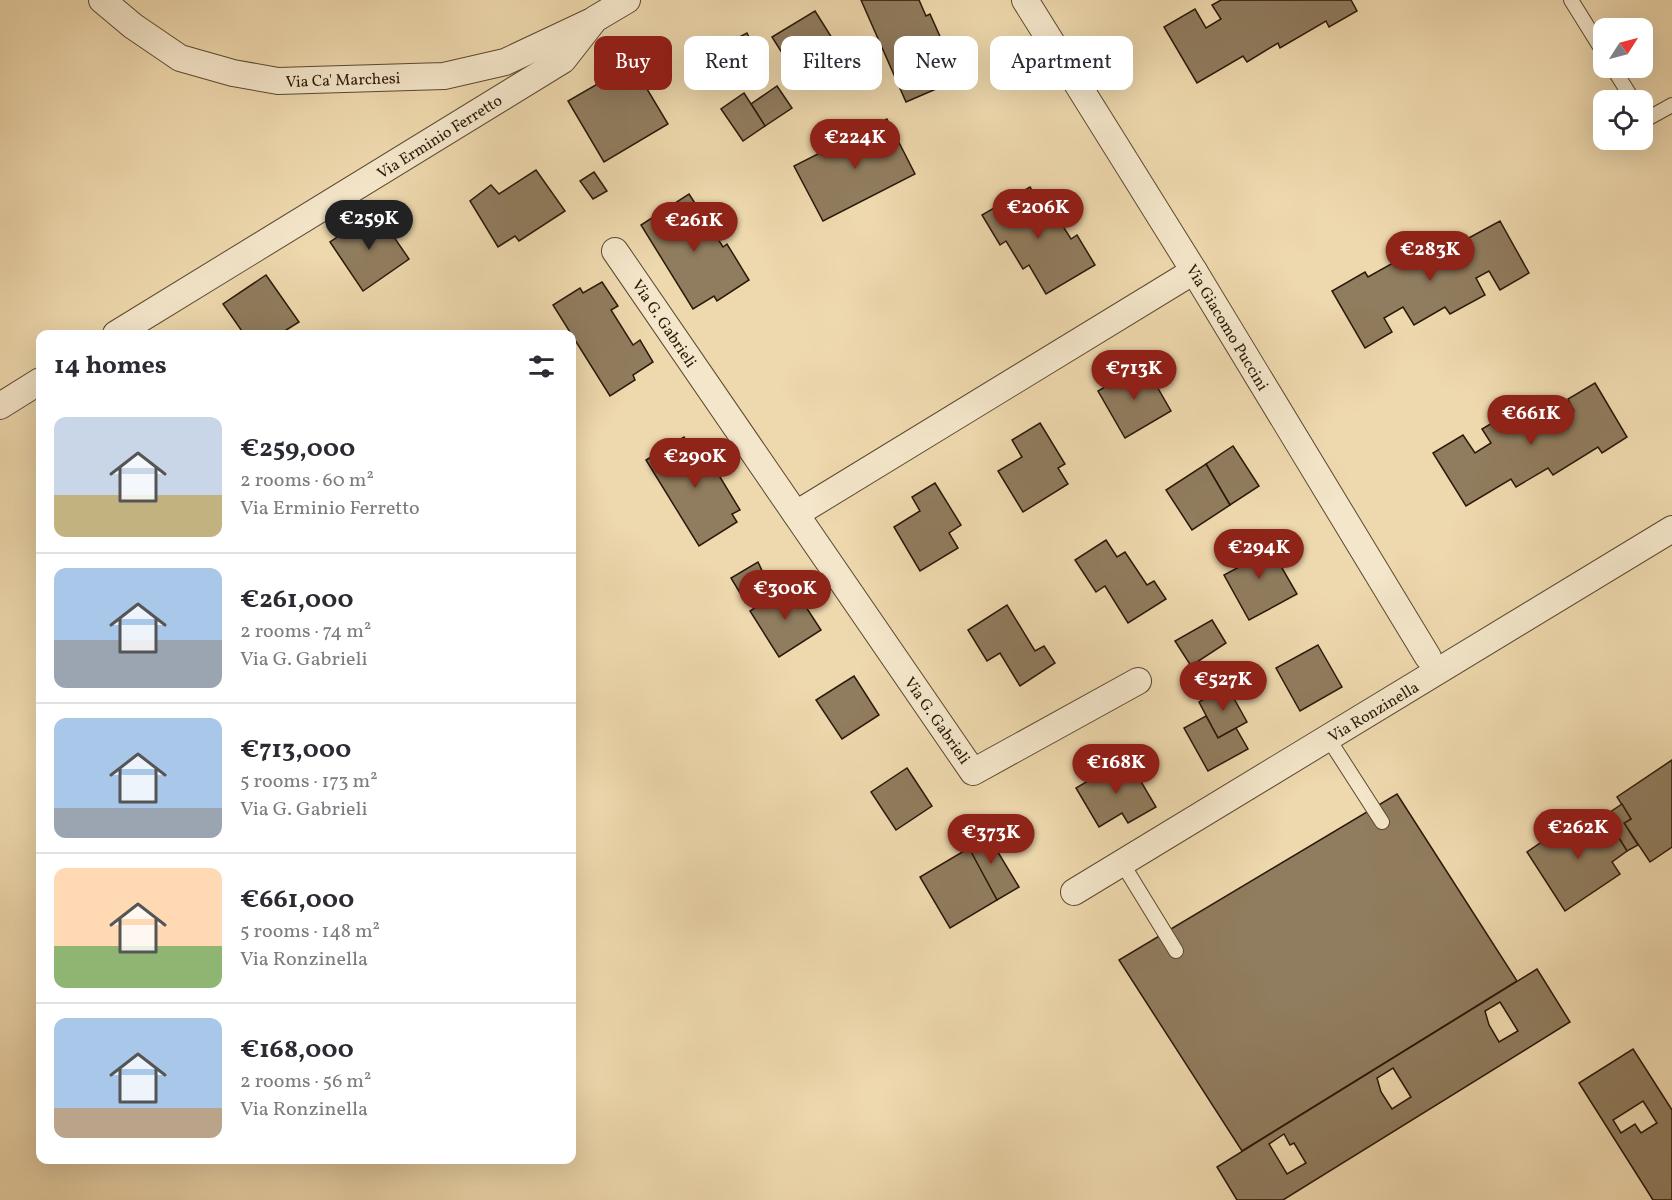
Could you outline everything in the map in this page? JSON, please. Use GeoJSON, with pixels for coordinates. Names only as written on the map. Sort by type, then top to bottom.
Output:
{"type":"FeatureCollection","features":[{"type":"Feature","properties":{"kind":"street","name":"Via Ca' Marchesi"},"geometry":{"type":"LineString","coordinates":[[102,0],[132,26],[180,58],[233,73],[278,81],[444,76],[505,62],[596,20]]}},
{"type":"Feature","properties":{"kind":"street","name":"Via Erminio Ferretto"},"geometry":{"type":"LineString","coordinates":[[123,330],[563,60],[596,20],[627,0]]}},
{"type":"Feature","properties":{"kind":"street","name":"Via Giacomo Puccini"},"geometry":{"type":"LineString","coordinates":[[1025,0],[1194,271],[1428,657]]}},
{"type":"Feature","properties":{"kind":"street","name":"Via G. Gabrieli"},"geometry":{"type":"LineString","coordinates":[[615,251],[973,772],[1138,681]]}},
{"type":"Feature","properties":{"kind":"street"},"geometry":{"type":"LineString","coordinates":[[796,514],[1194,271]]}},
{"type":"Feature","properties":{"kind":"street"},"geometry":{"type":"LineString","coordinates":[[0,406],[36,384]]}},
{"type":"Feature","properties":{"kind":"street","name":"Via Ronzinella"},"geometry":{"type":"LineString","coordinates":[[1074,892],[1672,529]]}},
{"type":"Feature","properties":{"kind":"lane"},"geometry":{"type":"LineString","coordinates":[[1571,0],[1593,35]]}},
{"type":"Feature","properties":{"kind":"lane"},"geometry":{"type":"LineString","coordinates":[[1653,116],[1672,105]]}},
{"type":"Feature","properties":{"kind":"lane"},"geometry":{"type":"LineString","coordinates":[[1328,738],[1382,822]]}},
{"type":"Feature","properties":{"kind":"lane"},"geometry":{"type":"LineString","coordinates":[[1122,863],[1176,951]]}},
{"type":"Feature","properties":{"kind":"building"},"geometry":{"type":"Polygon","coordinates":[[[861,0],[919,0],[926,16],[930,14],[940,36],[894,36],[894,75],[882,48],[882,36],[877,36],[861,0]]]}},
{"type":"Feature","properties":{"kind":"building"},"geometry":{"type":"Polygon","coordinates":[[[1221,0],[1351,0],[1357,11],[1329,27],[1326,21],[1280,48],[1278,43],[1247,62],[1243,56],[1197,83],[1164,27],[1195,9],[1206,28],[1221,19],[1212,5],[1221,0]]]}},
{"type":"Feature","properties":{"kind":"building"},"geometry":{"type":"Polygon","coordinates":[[[815,11],[831,36],[781,36],[781,51],[772,37],[815,11]]]}},
{"type":"Feature","properties":{"kind":"building"},"geometry":{"type":"Polygon","coordinates":[[[594,86],[594,90],[648,90],[668,124],[604,162],[568,101],[594,86]]]}},
{"type":"Feature","properties":{"kind":"building"},"geometry":{"type":"Polygon","coordinates":[[[777,86],[792,108],[765,126],[751,104],[777,86]]]}},
{"type":"Feature","properties":{"kind":"building"},"geometry":{"type":"Polygon","coordinates":[[[901,90],[934,90],[906,102],[901,90]]]}},
{"type":"Feature","properties":{"kind":"building"},"geometry":{"type":"Polygon","coordinates":[[[744,93],[765,126],[743,141],[721,109],[744,93]]]}},
{"type":"Feature","properties":{"kind":"building"},"geometry":{"type":"Polygon","coordinates":[[[887,119],[915,174],[823,221],[794,166],[887,119]]]}},
{"type":"Feature","properties":{"kind":"building"},"geometry":{"type":"Polygon","coordinates":[[[536,170],[565,211],[519,241],[515,236],[498,247],[470,201],[491,185],[499,194],[536,170]]]}},
{"type":"Feature","properties":{"kind":"building"},"geometry":{"type":"Polygon","coordinates":[[[594,172],[607,191],[593,199],[580,181],[594,172]]]}},
{"type":"Feature","properties":{"kind":"building"},"geometry":{"type":"Polygon","coordinates":[[[1030,187],[1047,216],[1054,212],[1071,239],[1077,235],[1095,265],[1046,294],[1029,265],[1023,269],[1006,241],[1000,245],[982,215],[1030,187]]]}},
{"type":"Feature","properties":{"kind":"building"},"geometry":{"type":"Polygon","coordinates":[[[689,194],[723,247],[727,244],[749,280],[717,301],[714,296],[693,309],[641,225],[689,194]]]}},
{"type":"Feature","properties":{"kind":"building"},"geometry":{"type":"Polygon","coordinates":[[[376,211],[409,259],[363,291],[330,242],[376,211]]]}},
{"type":"Feature","properties":{"kind":"building"},"geometry":{"type":"Polygon","coordinates":[[[1500,221],[1529,273],[1500,290],[1489,271],[1476,278],[1485,295],[1450,314],[1445,307],[1414,325],[1403,307],[1384,318],[1392,332],[1365,348],[1332,291],[1365,272],[1368,277],[1411,253],[1414,259],[1449,239],[1454,246],[1500,221]]]}},
{"type":"Feature","properties":{"kind":"building"},"geometry":{"type":"Polygon","coordinates":[[[266,275],[299,322],[286,330],[241,330],[223,304],[266,275]]]}},
{"type":"Feature","properties":{"kind":"building"},"geometry":{"type":"Polygon","coordinates":[[[602,282],[618,306],[611,310],[633,345],[640,340],[653,362],[633,375],[635,380],[610,396],[576,342],[576,330],[569,330],[553,305],[580,288],[583,293],[602,282]]]}},
{"type":"Feature","properties":{"kind":"building"},"geometry":{"type":"Polygon","coordinates":[[[1144,364],[1171,411],[1125,438],[1098,391],[1144,364]]]}},
{"type":"Feature","properties":{"kind":"building"},"geometry":{"type":"Polygon","coordinates":[[[1595,383],[1627,437],[1602,453],[1598,447],[1553,475],[1548,468],[1516,487],[1511,479],[1466,506],[1433,453],[1463,435],[1475,453],[1491,443],[1482,429],[1511,412],[1518,423],[1550,404],[1560,419],[1574,411],[1568,399],[1595,383]]]}},
{"type":"Feature","properties":{"kind":"building"},"geometry":{"type":"Polygon","coordinates":[[[1040,423],[1065,464],[1058,468],[1068,484],[1023,512],[998,471],[1022,457],[1012,440],[1040,423]]]}},
{"type":"Feature","properties":{"kind":"building"},"geometry":{"type":"Polygon","coordinates":[[[684,437],[688,444],[697,439],[740,510],[732,514],[737,522],[699,546],[646,460],[684,437]]]}},
{"type":"Feature","properties":{"kind":"building"},"geometry":{"type":"Polygon","coordinates":[[[1233,446],[1259,486],[1230,505],[1206,464],[1233,446]]]}},
{"type":"Feature","properties":{"kind":"building"},"geometry":{"type":"Polygon","coordinates":[[[1206,464],[1230,505],[1192,530],[1166,490],[1206,464]]]}},
{"type":"Feature","properties":{"kind":"building"},"geometry":{"type":"Polygon","coordinates":[[[935,483],[961,525],[949,533],[958,548],[920,571],[894,527],[920,511],[912,497],[935,483]]]}},
{"type":"Feature","properties":{"kind":"building"},"geometry":{"type":"Polygon","coordinates":[[[1264,537],[1297,594],[1249,620],[1224,575],[1241,566],[1234,554],[1264,537]]]}},
{"type":"Feature","properties":{"kind":"building"},"geometry":{"type":"Polygon","coordinates":[[[1106,540],[1117,557],[1125,552],[1147,585],[1154,581],[1166,599],[1128,623],[1105,586],[1096,592],[1075,560],[1106,540]]]}},
{"type":"Feature","properties":{"kind":"building"},"geometry":{"type":"Polygon","coordinates":[[[758,562],[765,577],[740,593],[731,578],[758,562]]]}},
{"type":"Feature","properties":{"kind":"building"},"geometry":{"type":"Polygon","coordinates":[[[791,584],[821,630],[779,657],[750,611],[791,584]]]}},
{"type":"Feature","properties":{"kind":"building"},"geometry":{"type":"Polygon","coordinates":[[[1007,605],[1035,651],[1044,646],[1055,663],[1020,686],[1000,653],[987,661],[968,630],[1007,605]]]}},
{"type":"Feature","properties":{"kind":"building"},"geometry":{"type":"Polygon","coordinates":[[[1212,620],[1226,643],[1191,666],[1175,641],[1212,620]]]}},
{"type":"Feature","properties":{"kind":"building"},"geometry":{"type":"Polygon","coordinates":[[[1318,645],[1342,687],[1300,711],[1276,668],[1318,645]]]}},
{"type":"Feature","properties":{"kind":"building"},"geometry":{"type":"Polygon","coordinates":[[[854,676],[879,715],[842,739],[816,700],[854,676]]]}},
{"type":"Feature","properties":{"kind":"building"},"geometry":{"type":"Polygon","coordinates":[[[1227,686],[1247,722],[1218,738],[1199,702],[1227,686]]]}},
{"type":"Feature","properties":{"kind":"building"},"geometry":{"type":"Polygon","coordinates":[[[1206,716],[1218,738],[1236,728],[1248,749],[1208,771],[1184,728],[1206,716]]]}},
{"type":"Feature","properties":{"kind":"building"},"geometry":{"type":"Polygon","coordinates":[[[1127,758],[1156,807],[1128,823],[1122,813],[1099,827],[1076,788],[1127,758]]]}},
{"type":"Feature","properties":{"kind":"building"},"geometry":{"type":"Polygon","coordinates":[[[1672,760],[1672,847],[1650,862],[1624,823],[1631,819],[1617,797],[1672,760]]]}},
{"type":"Feature","properties":{"kind":"building"},"geometry":{"type":"Polygon","coordinates":[[[907,768],[932,806],[896,830],[871,792],[907,768]]]}},
{"type":"Feature","properties":{"kind":"building"},"geometry":{"type":"Polygon","coordinates":[[[1397,794],[1517,981],[1242,1151],[1119,960],[1397,794]]]}},
{"type":"Feature","properties":{"kind":"building"},"geometry":{"type":"Polygon","coordinates":[[[1622,804],[1631,819],[1624,823],[1638,845],[1627,851],[1614,830],[1602,837],[1594,823],[1622,804]]]}},
{"type":"Feature","properties":{"kind":"building"},"geometry":{"type":"Polygon","coordinates":[[[1586,812],[1602,837],[1614,830],[1627,851],[1612,862],[1620,874],[1565,911],[1527,852],[1586,812]]]}},
{"type":"Feature","properties":{"kind":"building"},"geometry":{"type":"Polygon","coordinates":[[[984,829],[1019,887],[997,900],[964,841],[984,829]]]}},
{"type":"Feature","properties":{"kind":"building"},"geometry":{"type":"Polygon","coordinates":[[[969,848],[997,900],[950,928],[920,877],[969,848]]]}},
{"type":"Feature","properties":{"kind":"building"},"geometry":{"type":"Polygon","coordinates":[[[1537,969],[1570,1022],[1283,1200],[1237,1200],[1217,1167],[1537,969]],[[1500,1002],[1485,1011],[1489,1025],[1499,1042],[1518,1031],[1500,1002]],[[1393,1068],[1377,1078],[1381,1092],[1392,1109],[1411,1097],[1393,1068]],[[1284,1134],[1269,1144],[1287,1174],[1306,1163],[1294,1143],[1290,1145],[1284,1134]]]}},
{"type":"Feature","properties":{"kind":"building"},"geometry":{"type":"Polygon","coordinates":[[[1633,1049],[1672,1110],[1672,1200],[1653,1200],[1579,1083],[1633,1049]],[[1643,1101],[1613,1120],[1621,1133],[1635,1124],[1641,1133],[1657,1123],[1643,1101]]]}}]}
